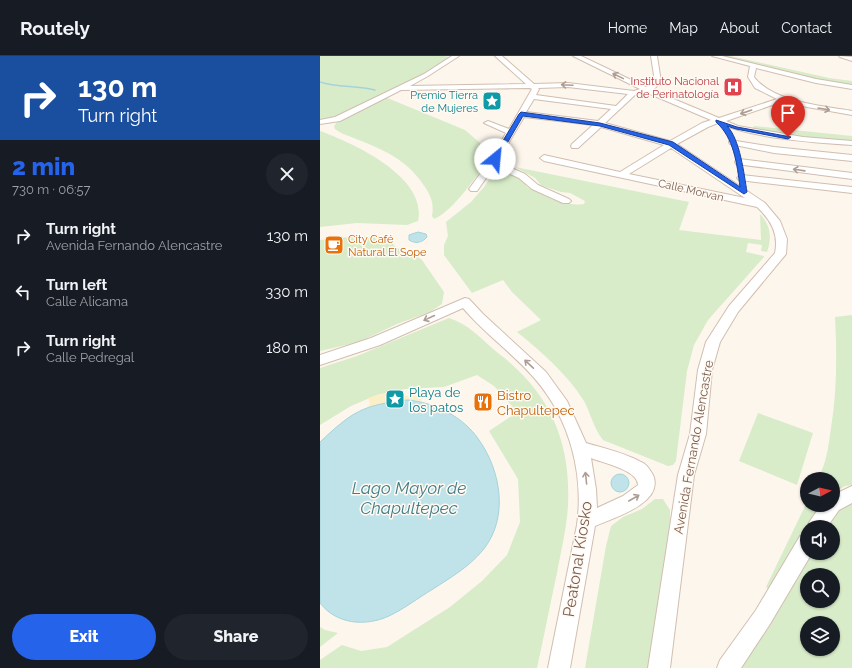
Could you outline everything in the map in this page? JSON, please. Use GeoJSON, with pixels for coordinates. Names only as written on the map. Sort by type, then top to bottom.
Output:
{"type":"FeatureCollection","features":[{"type":"Feature","properties":{"kind":"street"},"geometry":{"type":"LineString","coordinates":[[320,122],[337,119],[437,70],[456,56]]}},
{"type":"Feature","properties":{"kind":"street"},"geometry":{"type":"LineString","coordinates":[[474,189],[495,159],[536,89],[498,56]]}},
{"type":"Feature","properties":{"kind":"street"},"geometry":{"type":"LineString","coordinates":[[576,56],[645,89],[736,128],[759,133],[838,139],[852,143]]}},
{"type":"Feature","properties":{"kind":"street"},"geometry":{"type":"LineString","coordinates":[[575,146],[634,93],[653,87],[658,82],[654,56]]}},
{"type":"Feature","properties":{"kind":"street"},"geometry":{"type":"LineString","coordinates":[[716,56],[827,83],[852,87]]}},
{"type":"Feature","properties":{"kind":"street"},"geometry":{"type":"LineString","coordinates":[[732,56],[810,75],[852,82]]}},
{"type":"Feature","properties":{"kind":"street"},"geometry":{"type":"LineString","coordinates":[[842,56],[852,58]]}},
{"type":"Feature","properties":{"kind":"street"},"geometry":{"type":"LineString","coordinates":[[586,61],[596,58]]}},
{"type":"Feature","properties":{"kind":"street"},"geometry":{"type":"LineString","coordinates":[[753,66],[750,72],[750,77],[753,82],[768,92],[783,99],[826,109],[852,113]]}},
{"type":"Feature","properties":{"kind":"street"},"geometry":{"type":"LineString","coordinates":[[399,88],[568,85],[634,93]]}},
{"type":"Feature","properties":{"kind":"street"},"geometry":{"type":"LineString","coordinates":[[532,97],[617,108]]}},
{"type":"Feature","properties":{"kind":"street"},"geometry":{"type":"LineString","coordinates":[[622,174],[705,125],[783,99]]}},
{"type":"Feature","properties":{"kind":"street","name":"Avenida Fernando Alencastre"},"geometry":{"type":"LineString","coordinates":[[521,114],[600,124],[671,144],[743,185],[770,214],[781,232],[782,247],[780,254],[733,309],[713,342],[705,370],[698,434],[686,475],[659,668]]}},
{"type":"Feature","properties":{"kind":"street"},"geometry":{"type":"LineString","coordinates":[[718,121],[727,129],[736,152],[743,185],[824,186],[852,190]]}},
{"type":"Feature","properties":{"kind":"street"},"geometry":{"type":"LineString","coordinates":[[488,123],[510,132]]}},
{"type":"Feature","properties":{"kind":"street"},"geometry":{"type":"LineString","coordinates":[[838,139],[852,136]]}},
{"type":"Feature","properties":{"kind":"street"},"geometry":{"type":"LineString","coordinates":[[838,139],[849,158],[852,172]]}},
{"type":"Feature","properties":{"kind":"street"},"geometry":{"type":"LineString","coordinates":[[736,152],[774,150],[849,158]]}},
{"type":"Feature","properties":{"kind":"street"},"geometry":{"type":"LineString","coordinates":[[736,152],[822,173],[852,176]]}},
{"type":"Feature","properties":{"kind":"street","name":"Calle Morvan"},"geometry":{"type":"LineString","coordinates":[[544,158],[761,205]]}},
{"type":"Feature","properties":{"kind":"street"},"geometry":{"type":"LineString","coordinates":[[490,165],[504,168],[522,176],[534,187],[566,201]]}},
{"type":"Feature","properties":{"kind":"street"},"geometry":{"type":"LineString","coordinates":[[822,173],[824,186]]}},
{"type":"Feature","properties":{"kind":"street","name":"Peatonal Kiosko"},"geometry":{"type":"LineString","coordinates":[[320,360],[376,342],[465,302],[478,317],[542,376],[566,411],[575,431],[586,474],[588,506],[587,521],[559,668]]}},
{"type":"Feature","properties":{"kind":"street"},"geometry":{"type":"LineString","coordinates":[[579,447],[636,467],[643,473],[646,480],[646,488],[634,499],[587,521]]}},
{"type":"Feature","properties":{"kind":"street"},"geometry":{"type":"LineString","coordinates":[[840,501],[852,494]]}},
{"type":"Feature","properties":{"kind":"street"},"geometry":{"type":"LineString","coordinates":[[821,520],[828,512]]}},
{"type":"Feature","properties":{"kind":"street"},"geometry":{"type":"LineString","coordinates":[[728,668],[763,617],[800,555]]}},
{"type":"Feature","properties":{"kind":"green space"},"geometry":{"type":"Polygon","coordinates":[[[320,56],[451,57],[404,84],[348,111],[334,117],[320,120],[320,56]]]}},
{"type":"Feature","properties":{"kind":"green space"},"geometry":{"type":"Polygon","coordinates":[[[713,56],[730,56],[829,78],[852,81],[852,87],[829,84],[713,56]]]}},
{"type":"Feature","properties":{"kind":"green space"},"geometry":{"type":"Polygon","coordinates":[[[385,97],[465,130],[493,154],[458,200],[441,215],[434,219],[432,216],[432,200],[423,184],[412,171],[394,156],[335,129],[334,126],[338,121],[385,97]]]}},
{"type":"Feature","properties":{"kind":"green space"},"geometry":{"type":"Polygon","coordinates":[[[754,126],[852,136],[852,142],[827,141],[752,131],[754,126]]]}},
{"type":"Feature","properties":{"kind":"green space"},"geometry":{"type":"Polygon","coordinates":[[[320,131],[368,153],[400,176],[412,190],[418,205],[418,221],[407,225],[357,223],[320,227],[320,131]]]}},
{"type":"Feature","properties":{"kind":"green space"},"geometry":{"type":"Polygon","coordinates":[[[515,167],[689,202],[679,230],[761,240],[760,214],[764,219],[770,232],[770,242],[767,252],[761,251],[762,245],[748,243],[746,252],[764,257],[708,320],[694,345],[687,371],[676,461],[673,465],[668,466],[603,440],[597,431],[584,401],[570,381],[545,356],[517,332],[541,320],[512,292],[503,280],[472,293],[444,255],[444,245],[448,236],[446,222],[471,202],[494,172],[499,171],[513,174],[525,183],[527,187],[554,200],[569,204],[584,204],[585,201],[570,193],[561,192],[541,185],[535,178],[515,167]]]}},
{"type":"Feature","properties":{"kind":"green space"},"geometry":{"type":"Polygon","coordinates":[[[359,236],[385,238],[403,252],[414,254],[422,260],[444,292],[442,304],[430,312],[397,324],[359,342],[320,351],[320,240],[359,236]]]}},
{"type":"Feature","properties":{"kind":"green space"},"geometry":{"type":"Polygon","coordinates":[[[852,315],[852,485],[845,486],[840,489],[840,472],[821,472],[827,454],[833,414],[836,359],[835,317],[852,315]]]}},
{"type":"Feature","properties":{"kind":"green space"},"geometry":{"type":"Polygon","coordinates":[[[449,318],[463,324],[475,333],[516,368],[531,384],[553,419],[561,439],[566,459],[568,505],[557,573],[537,668],[320,668],[320,660],[342,645],[361,651],[387,647],[450,607],[482,581],[507,555],[520,522],[518,479],[489,431],[513,415],[513,407],[494,386],[477,375],[444,387],[405,389],[377,395],[351,406],[320,425],[320,368],[357,356],[449,318]]]}},
{"type":"Feature","properties":{"kind":"green space"},"geometry":{"type":"Polygon","coordinates":[[[758,413],[813,433],[797,485],[739,461],[758,413]]]}},
{"type":"Feature","properties":{"kind":"green space"},"geometry":{"type":"Polygon","coordinates":[[[655,499],[663,499],[670,510],[670,522],[651,668],[585,668],[606,546],[611,526],[623,517],[642,509],[655,499]]]}},
{"type":"Feature","properties":{"kind":"green space"},"geometry":{"type":"Polygon","coordinates":[[[852,500],[852,668],[740,668],[805,560],[840,560],[840,520],[829,520],[833,512],[840,512],[840,507],[852,500]]]}},
{"type":"Feature","properties":{"kind":"green space"},"geometry":{"type":"Polygon","coordinates":[[[802,512],[817,512],[812,520],[800,520],[800,539],[770,591],[766,587],[802,512]]]}},
{"type":"Feature","properties":{"kind":"green space"},"geometry":{"type":"Polygon","coordinates":[[[320,627],[325,630],[338,633],[320,647],[320,627]]]}},
{"type":"Feature","properties":{"kind":"sand","name":"Playa de los patos"},"geometry":{"type":"Polygon","coordinates":[[[402,391],[400,393],[401,396],[423,395],[421,401],[394,401],[368,407],[370,404],[368,398],[402,391]]]}},
{"type":"Feature","properties":{"kind":"water"},"geometry":{"type":"Polygon","coordinates":[[[418,232],[426,234],[427,237],[423,241],[418,242],[409,240],[409,235],[418,232]]]}},
{"type":"Feature","properties":{"kind":"water","name":"Lago Mayor de Chapultepec"},"geometry":{"type":"Polygon","coordinates":[[[407,400],[428,404],[448,412],[465,424],[479,440],[487,452],[497,480],[499,509],[496,524],[491,537],[483,550],[472,562],[453,576],[406,607],[389,616],[370,622],[352,622],[334,615],[320,603],[320,442],[341,423],[359,412],[379,404],[407,400]]]}},
{"type":"Feature","properties":{"kind":"water"},"geometry":{"type":"Polygon","coordinates":[[[616,474],[624,474],[629,479],[627,490],[624,492],[616,492],[611,487],[611,479],[616,474]]]}},
{"type":"Feature","properties":{"kind":"waterway"},"geometry":{"type":"LineString","coordinates":[[320,82],[375,90]]}},
{"type":"Feature","properties":{"kind":"place","name":"Instituto Nacional de Perinatología"},"geometry":{"type":"Point","coordinates":[733,87]}},
{"type":"Feature","properties":{"kind":"place","name":"Premio Tierra de Mujeres"},"geometry":{"type":"Point","coordinates":[492,101]}},
{"type":"Feature","properties":{"kind":"place","name":"City Café Natural El Sope"},"geometry":{"type":"Point","coordinates":[334,245]}},
{"type":"Feature","properties":{"kind":"place","name":"Playa de los patos"},"geometry":{"type":"Point","coordinates":[395,399]}},
{"type":"Feature","properties":{"kind":"place","name":"Bistro Chapultepec"},"geometry":{"type":"Point","coordinates":[483,402]}},
{"type":"Feature","properties":{"kind":"route"},"geometry":{"type":"LineString","coordinates":[[495,159],[521,114],[600,124],[671,144],[744,192],[739,162],[733,142],[727,129],[718,121],[736,128],[788,137]]}}]}
